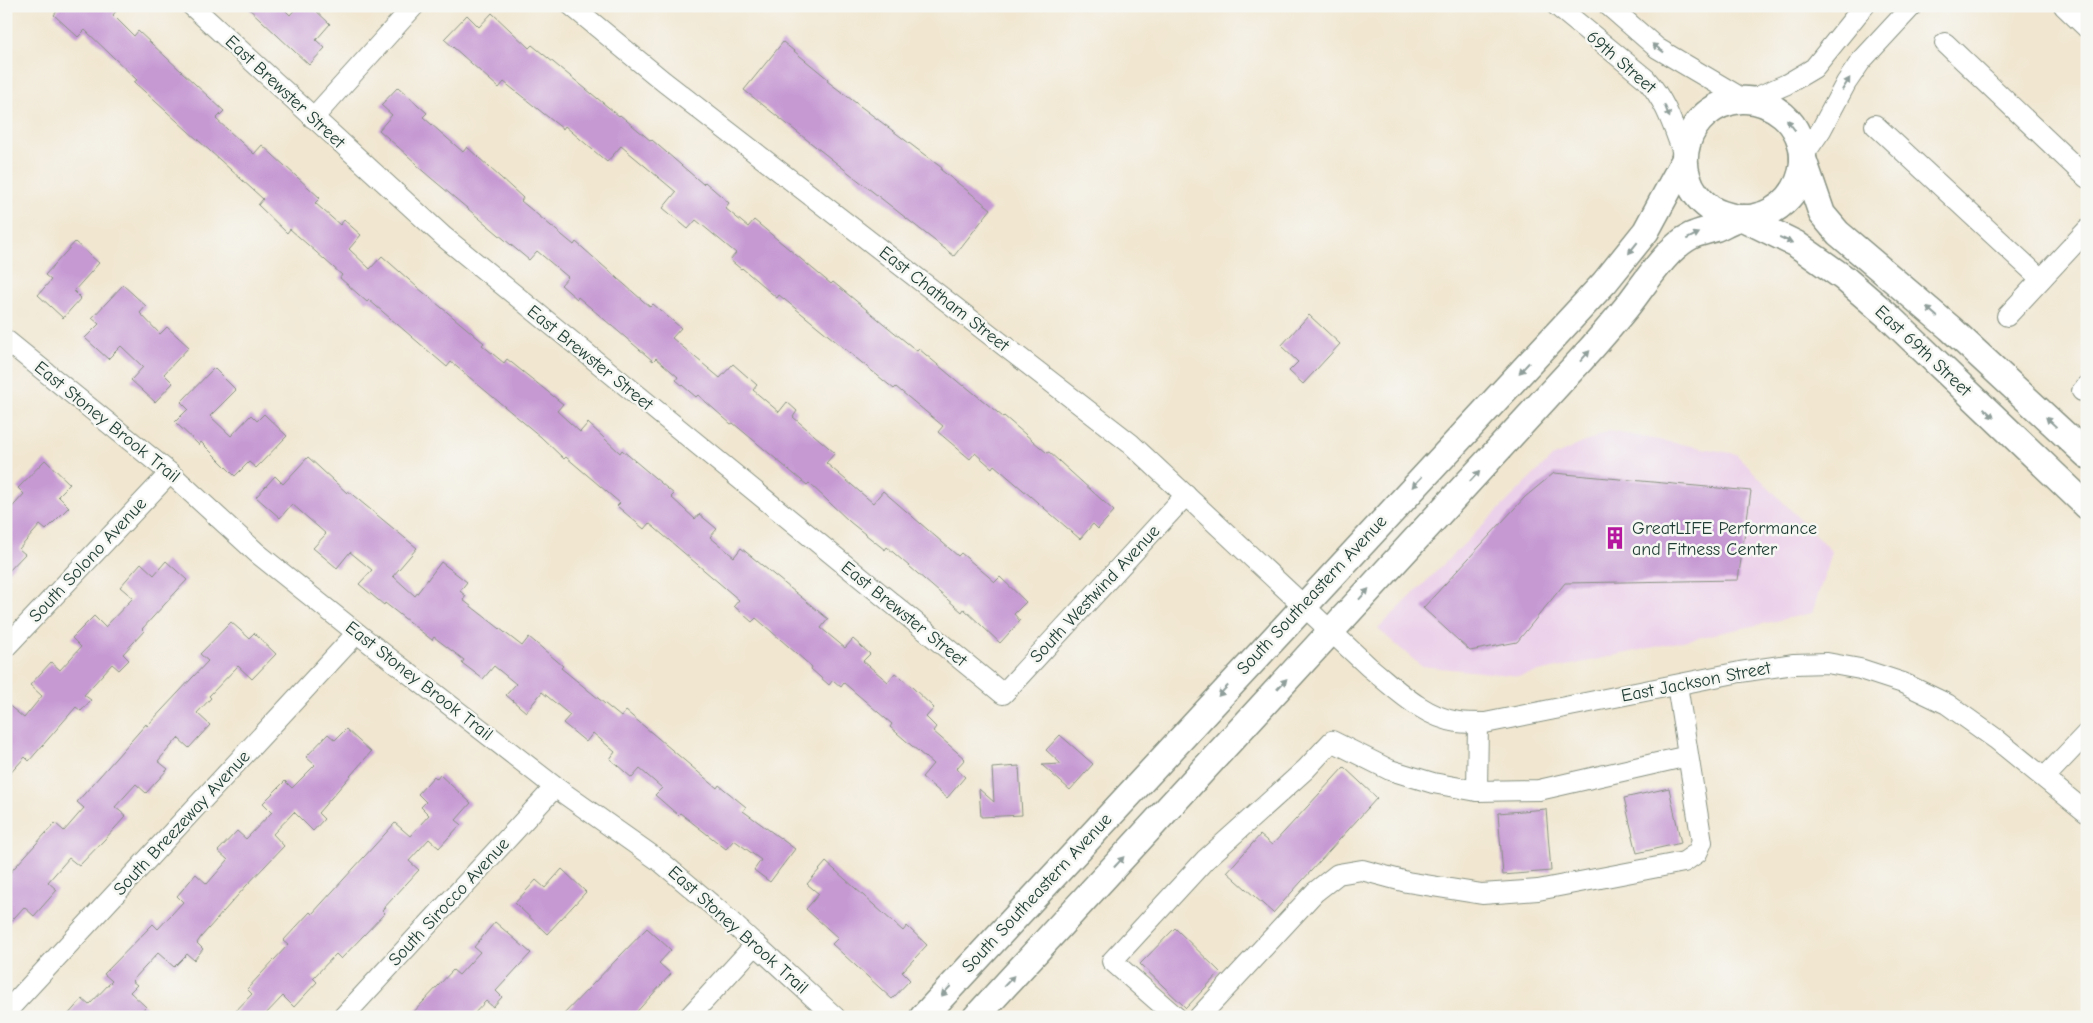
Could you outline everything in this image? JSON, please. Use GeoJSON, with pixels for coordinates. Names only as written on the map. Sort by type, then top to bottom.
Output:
{"type":"FeatureCollection","features":[{"type":"Feature","properties":{"kind":"main road"},"geometry":{"type":"LineString","coordinates":[[976,1017],[1597,343],[1672,251],[1690,237],[1740,218],[1766,214],[1778,208],[1789,198],[1797,186],[1802,173],[1803,157],[1796,131],[1777,110],[1765,104],[1748,100],[1720,105],[1699,120],[1689,137],[1684,158],[1686,175],[1700,200],[1711,209],[1724,215],[1740,218]]}},
{"type":"Feature","properties":{"kind":"main road","name":"East 69th Street"},"geometry":{"type":"LineString","coordinates":[[1803,157],[1822,214],[1838,233],[1950,328],[2087,455]]}},
{"type":"Feature","properties":{"kind":"main road","name":"South Southeastern Avenue"},"geometry":{"type":"LineString","coordinates":[[922,1017],[1605,282],[1646,231],[1684,158]]}},
{"type":"Feature","properties":{"kind":"main road","name":"East 69th Street"},"geometry":{"type":"LineString","coordinates":[[1740,218],[1796,244],[1844,278],[1895,323],[2087,506]]}},
{"type":"Feature","properties":{"kind":"street","name":"East Brewster Street"},"geometry":{"type":"LineString","coordinates":[[192,6],[444,237],[1003,694]]}},
{"type":"Feature","properties":{"kind":"street"},"geometry":{"type":"LineString","coordinates":[[313,118],[414,6]]}},
{"type":"Feature","properties":{"kind":"street","name":"East Chatham Street"},"geometry":{"type":"LineString","coordinates":[[572,6],[670,88],[1102,420],[1131,444],[1304,604]]}},
{"type":"Feature","properties":{"kind":"street","name":"69th Street"},"geometry":{"type":"LineString","coordinates":[[1557,6],[1646,79],[1658,93],[1666,105],[1684,158]]}},
{"type":"Feature","properties":{"kind":"street"},"geometry":{"type":"LineString","coordinates":[[1610,6],[1657,48],[1748,100],[1787,84],[1814,68],[1864,6]]}},
{"type":"Feature","properties":{"kind":"street"},"geometry":{"type":"LineString","coordinates":[[1803,157],[1861,61],[1912,6]]}},
{"type":"Feature","properties":{"kind":"street"},"geometry":{"type":"LineString","coordinates":[[2064,6],[2087,28]]}},
{"type":"Feature","properties":{"kind":"street"},"geometry":{"type":"LineString","coordinates":[[1945,43],[2087,178]]}},
{"type":"Feature","properties":{"kind":"street"},"geometry":{"type":"LineString","coordinates":[[1875,125],[2041,278]]}},
{"type":"Feature","properties":{"kind":"street"},"geometry":{"type":"LineString","coordinates":[[2007,316],[2087,230]]}},
{"type":"Feature","properties":{"kind":"street","name":"East Stoney Brook Trail"},"geometry":{"type":"LineString","coordinates":[[6,340],[170,473],[257,553],[357,633],[555,786],[662,862],[756,944],[835,1017]]}},
{"type":"Feature","properties":{"kind":"street","name":"South Solono Avenue"},"geometry":{"type":"LineString","coordinates":[[6,647],[170,473]]}},
{"type":"Feature","properties":{"kind":"street","name":"South Westwind Avenue"},"geometry":{"type":"LineString","coordinates":[[1003,694],[1186,495]]}},
{"type":"Feature","properties":{"kind":"street","name":"East Jackson Street"},"geometry":{"type":"LineString","coordinates":[[1304,604],[1369,667],[1409,700],[1434,714],[1457,722],[1485,723],[1677,684],[1794,664],[1827,663],[1860,669],[1903,683],[1947,704],[2045,778],[2087,813]]}},
{"type":"Feature","properties":{"kind":"street","name":"South Breezeway Avenue"},"geometry":{"type":"LineString","coordinates":[[6,1012],[357,633]]}},
{"type":"Feature","properties":{"kind":"street"},"geometry":{"type":"LineString","coordinates":[[1199,1017],[1315,892],[1338,874],[1362,870],[1407,882],[1482,894],[1538,890],[1684,862],[1697,853],[1702,842],[1677,684]]}},
{"type":"Feature","properties":{"kind":"street"},"geometry":{"type":"LineString","coordinates":[[1477,791],[1478,723]]}},
{"type":"Feature","properties":{"kind":"street"},"geometry":{"type":"LineString","coordinates":[[2045,778],[2087,733]]}},
{"type":"Feature","properties":{"kind":"street"},"geometry":{"type":"LineString","coordinates":[[1176,1017],[1112,961],[1205,860],[1306,769],[1332,741],[1390,770],[1433,783],[1477,791],[1539,790],[1688,756]]}},
{"type":"Feature","properties":{"kind":"street","name":"South Sirocco Avenue"},"geometry":{"type":"LineString","coordinates":[[343,1017],[555,786]]}},
{"type":"Feature","properties":{"kind":"street"},"geometry":{"type":"LineString","coordinates":[[688,1017],[756,944]]}},
{"type":"Feature","properties":{"kind":"shaded area"},"geometry":{"type":"Polygon","coordinates":[[[1609,431],[1736,454],[1832,552],[1812,613],[1520,676],[1421,666],[1378,629],[1552,457],[1609,431]]]}},
{"type":"Feature","properties":{"kind":"building"},"geometry":{"type":"Polygon","coordinates":[[[61,6],[120,6],[113,15],[134,36],[138,31],[224,111],[216,119],[254,154],[262,145],[320,198],[315,203],[340,225],[344,220],[361,235],[349,249],[370,269],[382,256],[484,343],[482,345],[504,363],[507,359],[563,404],[557,411],[580,432],[588,423],[620,453],[622,450],[674,494],[671,497],[695,519],[699,514],[717,529],[710,537],[734,557],[741,548],[828,619],[821,628],[845,648],[853,639],[870,654],[863,661],[888,682],[895,673],[913,688],[934,708],[926,717],[936,727],[933,731],[965,759],[956,769],[965,777],[947,798],[922,777],[933,764],[890,727],[892,724],[844,683],[841,687],[833,680],[829,685],[811,669],[812,667],[756,618],[752,622],[734,606],[739,600],[649,523],[644,529],[617,506],[620,503],[566,457],[564,459],[541,437],[451,362],[447,367],[369,300],[367,302],[340,278],[342,275],[290,229],[287,233],[258,205],[263,199],[134,82],[137,80],[85,30],[78,37],[54,15],[61,6]]]}},
{"type":"Feature","properties":{"kind":"building"},"geometry":{"type":"Polygon","coordinates":[[[246,6],[281,6],[290,15],[298,6],[311,6],[330,24],[316,40],[325,48],[309,65],[246,6]]]}},
{"type":"Feature","properties":{"kind":"building"},"geometry":{"type":"Polygon","coordinates":[[[492,13],[529,48],[532,45],[619,116],[652,140],[703,184],[705,182],[729,203],[725,208],[748,227],[754,220],[831,284],[833,282],[917,351],[919,349],[963,386],[1004,416],[1047,453],[1049,452],[1114,511],[1098,529],[1093,524],[1080,539],[994,465],[992,468],[975,453],[970,459],[938,432],[943,426],[896,387],[894,389],[779,295],[777,298],[730,260],[736,253],[696,220],[688,229],[663,208],[676,192],[621,146],[607,162],[565,126],[563,129],[504,82],[499,88],[444,39],[467,15],[479,27],[492,13]]]}},
{"type":"Feature","properties":{"kind":"building"},"geometry":{"type":"Polygon","coordinates":[[[783,42],[828,79],[827,81],[942,168],[941,170],[991,209],[954,256],[744,90],[783,42]]]}},
{"type":"Feature","properties":{"kind":"building"},"geometry":{"type":"Polygon","coordinates":[[[398,87],[427,113],[423,117],[463,152],[467,147],[523,198],[521,201],[574,245],[576,242],[650,307],[653,304],[681,328],[672,338],[720,378],[733,364],[757,385],[753,390],[779,412],[787,402],[797,411],[793,417],[835,453],[826,463],[873,503],[883,491],[958,556],[961,553],[995,582],[1000,577],[1026,602],[1014,614],[1020,621],[1000,643],[964,609],[962,612],[887,547],[885,550],[850,522],[809,483],[807,485],[698,395],[696,397],[676,380],[678,377],[656,358],[653,361],[578,297],[577,299],[561,285],[568,277],[537,251],[529,260],[431,178],[379,130],[392,115],[381,105],[398,87]]]}},
{"type":"Feature","properties":{"kind":"building"},"geometry":{"type":"Polygon","coordinates":[[[75,242],[99,263],[74,291],[81,298],[63,318],[38,295],[51,280],[45,275],[75,242]]]}},
{"type":"Feature","properties":{"kind":"building"},"geometry":{"type":"Polygon","coordinates":[[[123,285],[146,306],[140,313],[160,334],[167,327],[189,347],[164,374],[173,383],[155,402],[131,380],[143,367],[121,346],[108,359],[85,338],[99,324],[92,318],[123,285]]]}},
{"type":"Feature","properties":{"kind":"building"},"geometry":{"type":"Polygon","coordinates":[[[1309,315],[1340,344],[1303,384],[1289,371],[1298,362],[1281,346],[1309,315]]]}},
{"type":"Feature","properties":{"kind":"building"},"geometry":{"type":"Polygon","coordinates":[[[214,368],[236,390],[210,416],[231,436],[251,415],[257,421],[264,414],[287,436],[256,468],[249,462],[235,476],[201,442],[199,445],[175,422],[188,409],[181,402],[214,368]]]}},
{"type":"Feature","properties":{"kind":"building"},"geometry":{"type":"Polygon","coordinates":[[[308,457],[347,493],[348,491],[417,548],[393,576],[415,596],[441,562],[467,582],[460,591],[466,596],[463,600],[522,646],[529,637],[563,666],[561,668],[621,717],[626,711],[717,788],[719,785],[746,807],[743,811],[795,849],[770,882],[754,870],[761,860],[734,840],[726,849],[680,813],[678,815],[655,795],[662,788],[640,769],[632,778],[610,759],[615,752],[593,733],[586,742],[563,723],[570,715],[542,692],[526,712],[506,695],[516,684],[494,666],[483,679],[462,663],[464,660],[434,637],[432,640],[385,603],[384,605],[359,584],[372,570],[350,552],[337,568],[313,548],[326,534],[292,504],[280,518],[256,497],[275,476],[283,484],[308,457]]]}},
{"type":"Feature","properties":{"kind":"building"},"geometry":{"type":"Polygon","coordinates":[[[45,460],[70,484],[58,496],[69,507],[46,530],[40,525],[19,549],[25,554],[6,574],[6,514],[24,494],[18,488],[45,460]]]}},
{"type":"Feature","properties":{"kind":"building","name":"GreatLIFE Performance and Fitness Center"},"geometry":{"type":"Polygon","coordinates":[[[1554,473],[1751,491],[1738,580],[1565,583],[1517,642],[1470,651],[1423,608],[1525,497],[1554,473]]]}},
{"type":"Feature","properties":{"kind":"building"},"geometry":{"type":"Polygon","coordinates":[[[166,561],[187,580],[142,629],[144,631],[123,654],[129,660],[119,670],[112,664],[84,695],[91,700],[81,711],[76,707],[29,761],[25,757],[6,778],[6,703],[24,718],[42,696],[30,685],[51,662],[60,670],[81,647],[72,638],[94,616],[105,627],[133,598],[120,587],[141,563],[154,575],[166,561]]]}},
{"type":"Feature","properties":{"kind":"building"},"geometry":{"type":"Polygon","coordinates":[[[231,622],[249,638],[254,633],[276,654],[252,679],[238,666],[209,696],[211,698],[197,713],[210,725],[189,748],[178,738],[158,761],[168,769],[146,793],[136,784],[115,807],[126,816],[79,866],[69,858],[48,882],[57,890],[34,916],[24,907],[6,927],[6,877],[55,823],[64,831],[84,808],[77,802],[146,724],[147,726],[208,661],[200,654],[231,622]]]}},
{"type":"Feature","properties":{"kind":"building"},"geometry":{"type":"Polygon","coordinates":[[[346,729],[371,752],[318,813],[324,819],[313,831],[294,812],[273,834],[284,846],[201,937],[197,943],[203,949],[194,960],[187,954],[174,967],[158,953],[132,981],[137,985],[130,992],[146,1007],[138,1017],[66,1017],[82,999],[89,1005],[112,981],[104,974],[153,924],[158,929],[183,902],[177,896],[196,874],[207,884],[228,860],[218,851],[237,831],[246,839],[272,812],[263,803],[285,781],[292,788],[315,765],[306,757],[328,734],[335,740],[346,729]]]}},
{"type":"Feature","properties":{"kind":"building"},"geometry":{"type":"Polygon","coordinates":[[[1060,735],[1093,764],[1070,790],[1042,765],[1061,764],[1046,750],[1060,735]]]}},
{"type":"Feature","properties":{"kind":"building"},"geometry":{"type":"Polygon","coordinates":[[[1019,766],[1022,815],[981,817],[979,789],[994,802],[992,768],[1019,766]]]}},
{"type":"Feature","properties":{"kind":"building"},"geometry":{"type":"Polygon","coordinates":[[[1344,767],[1377,798],[1273,913],[1227,872],[1260,835],[1272,845],[1344,767]]]}},
{"type":"Feature","properties":{"kind":"building"},"geometry":{"type":"Polygon","coordinates":[[[440,775],[471,803],[456,820],[461,824],[439,848],[429,839],[409,861],[419,870],[382,910],[385,913],[341,959],[336,954],[313,978],[317,982],[294,1007],[283,996],[263,1017],[230,1017],[252,994],[247,989],[288,945],[283,941],[310,912],[312,914],[395,823],[410,836],[429,815],[421,807],[426,802],[418,794],[434,776],[437,779],[440,775]]]}},
{"type":"Feature","properties":{"kind":"building"},"geometry":{"type":"Polygon","coordinates":[[[1669,788],[1681,843],[1637,853],[1624,798],[1669,788]]]}},
{"type":"Feature","properties":{"kind":"building"},"geometry":{"type":"Polygon","coordinates":[[[1546,809],[1551,871],[1503,875],[1498,813],[1546,809]]]}},
{"type":"Feature","properties":{"kind":"building"},"geometry":{"type":"Polygon","coordinates":[[[826,862],[903,931],[907,926],[927,945],[902,972],[910,980],[892,999],[832,944],[838,938],[806,909],[819,894],[807,884],[826,862]]]}},
{"type":"Feature","properties":{"kind":"building"},"geometry":{"type":"Polygon","coordinates":[[[562,869],[586,892],[547,934],[515,903],[536,880],[545,888],[562,869]]]}},
{"type":"Feature","properties":{"kind":"building"},"geometry":{"type":"Polygon","coordinates":[[[495,922],[531,953],[496,991],[502,997],[493,1007],[486,1001],[471,1017],[409,1017],[453,970],[459,975],[480,952],[474,947],[495,922]]]}},
{"type":"Feature","properties":{"kind":"building"},"geometry":{"type":"Polygon","coordinates":[[[647,928],[671,950],[659,963],[671,974],[632,1017],[561,1017],[647,928]]]}},
{"type":"Feature","properties":{"kind":"building"},"geometry":{"type":"Polygon","coordinates":[[[1175,928],[1220,972],[1186,1008],[1140,964],[1175,928]]]}},
{"type":"Feature","properties":{"kind":"place","name":"GreatLIFE Performance and Fitness Center"},"geometry":{"type":"Point","coordinates":[1615,538]}}]}
